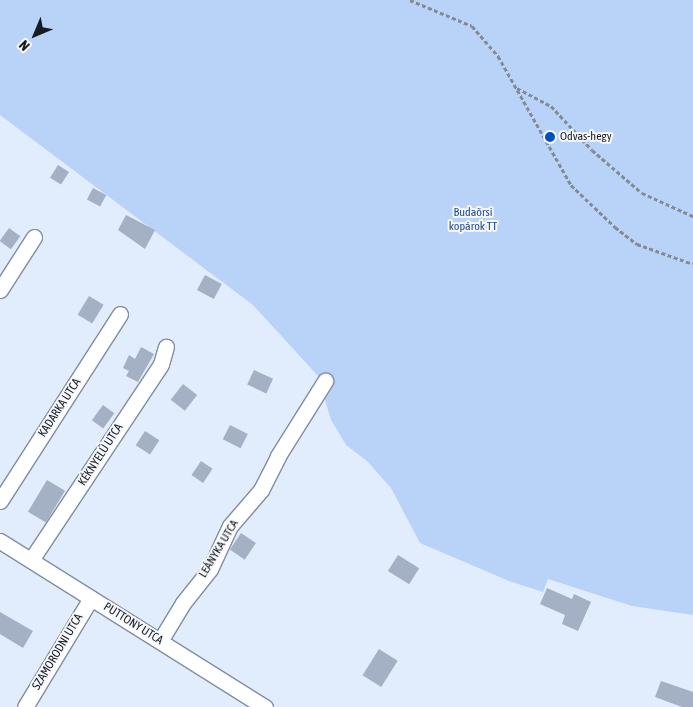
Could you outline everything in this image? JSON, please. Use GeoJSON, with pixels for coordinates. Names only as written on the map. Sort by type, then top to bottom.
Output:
{"type":"FeatureCollection","features":[{"type":"Feature","properties":{"kind":"street"},"geometry":{"type":"LineString","coordinates":[[0,290],[34,237]]}},
{"type":"Feature","properties":{"kind":"street","name":"KADARKA UTCA"},"geometry":{"type":"LineString","coordinates":[[0,501],[120,314]]}},
{"type":"Feature","properties":{"kind":"street","name":"KÉKNYELŰ UTCA"},"geometry":{"type":"LineString","coordinates":[[31,560],[161,364],[166,347]]}},
{"type":"Feature","properties":{"kind":"street","name":"LEÁNYKA UTCA"},"geometry":{"type":"LineString","coordinates":[[160,641],[183,603],[210,569],[230,526],[261,490],[278,456],[325,381]]}},
{"type":"Feature","properties":{"kind":"street","name":"PUTTONY UTCA"},"geometry":{"type":"LineString","coordinates":[[0,541],[265,707]]}},
{"type":"Feature","properties":{"kind":"street","name":"SZAMORODNI UTCA"},"geometry":{"type":"LineString","coordinates":[[25,707],[91,598]]}},
{"type":"Feature","properties":{"kind":"path"},"geometry":{"type":"LineString","coordinates":[[410,0],[472,26],[498,56],[570,185],[637,244],[693,264]]}},
{"type":"Feature","properties":{"kind":"path"},"geometry":{"type":"LineString","coordinates":[[516,87],[551,106],[592,150],[642,193],[693,216]]}},
{"type":"Feature","properties":{"kind":"green space","name":"Budaörsi kopárok TT"},"geometry":{"type":"Polygon","coordinates":[[[0,0],[693,0],[693,615],[632,606],[548,579],[543,592],[509,581],[420,543],[391,488],[367,461],[346,445],[331,420],[318,376],[253,305],[0,115],[0,0]]]}},
{"type":"Feature","properties":{"kind":"building"},"geometry":{"type":"Polygon","coordinates":[[[58,165],[69,172],[61,185],[50,178],[58,165]]]}},
{"type":"Feature","properties":{"kind":"building"},"geometry":{"type":"Polygon","coordinates":[[[93,188],[106,195],[100,207],[87,199],[93,188]]]}},
{"type":"Feature","properties":{"kind":"building"},"geometry":{"type":"Polygon","coordinates":[[[126,215],[155,230],[145,249],[118,230],[126,215]]]}},
{"type":"Feature","properties":{"kind":"building"},"geometry":{"type":"Polygon","coordinates":[[[9,228],[20,236],[11,249],[0,241],[9,228]]]}},
{"type":"Feature","properties":{"kind":"building"},"geometry":{"type":"Polygon","coordinates":[[[205,275],[222,284],[214,299],[197,290],[205,275]]]}},
{"type":"Feature","properties":{"kind":"building"},"geometry":{"type":"Polygon","coordinates":[[[89,296],[104,305],[92,324],[78,315],[89,296]]]}},
{"type":"Feature","properties":{"kind":"building"},"geometry":{"type":"Polygon","coordinates":[[[141,347],[154,354],[138,382],[126,376],[129,371],[123,368],[129,355],[135,359],[141,347]]]}},
{"type":"Feature","properties":{"kind":"building"},"geometry":{"type":"Polygon","coordinates":[[[254,370],[273,379],[266,393],[247,385],[254,370]]]}},
{"type":"Feature","properties":{"kind":"building"},"geometry":{"type":"Polygon","coordinates":[[[183,384],[197,395],[185,411],[171,400],[183,384]]]}},
{"type":"Feature","properties":{"kind":"building"},"geometry":{"type":"Polygon","coordinates":[[[103,405],[114,413],[103,429],[92,420],[103,405]]]}},
{"type":"Feature","properties":{"kind":"building"},"geometry":{"type":"Polygon","coordinates":[[[230,425],[248,434],[241,448],[223,439],[230,425]]]}},
{"type":"Feature","properties":{"kind":"building"},"geometry":{"type":"Polygon","coordinates":[[[145,431],[159,440],[150,455],[136,445],[145,431]]]}},
{"type":"Feature","properties":{"kind":"building"},"geometry":{"type":"Polygon","coordinates":[[[201,461],[213,469],[203,483],[191,475],[201,461]]]}},
{"type":"Feature","properties":{"kind":"building"},"geometry":{"type":"Polygon","coordinates":[[[47,480],[65,491],[46,523],[28,512],[47,480]]]}},
{"type":"Feature","properties":{"kind":"building"},"geometry":{"type":"Polygon","coordinates":[[[241,533],[256,543],[245,560],[230,550],[241,533]]]}},
{"type":"Feature","properties":{"kind":"building"},"geometry":{"type":"Polygon","coordinates":[[[398,555],[419,568],[409,584],[388,571],[398,555]]]}},
{"type":"Feature","properties":{"kind":"building"},"geometry":{"type":"Polygon","coordinates":[[[547,588],[572,599],[574,594],[591,602],[578,631],[562,624],[565,615],[540,604],[547,588]]]}},
{"type":"Feature","properties":{"kind":"building"},"geometry":{"type":"Polygon","coordinates":[[[0,612],[33,631],[23,648],[0,634],[0,612]]]}},
{"type":"Feature","properties":{"kind":"building"},"geometry":{"type":"Polygon","coordinates":[[[379,649],[398,661],[381,687],[363,675],[379,649]]]}},
{"type":"Feature","properties":{"kind":"building"},"geometry":{"type":"Polygon","coordinates":[[[661,681],[693,692],[693,707],[682,707],[655,697],[661,681]]]}},
{"type":"Feature","properties":{"kind":"place","name":"Odvas-hegy"},"geometry":{"type":"Point","coordinates":[550,137]}}]}
